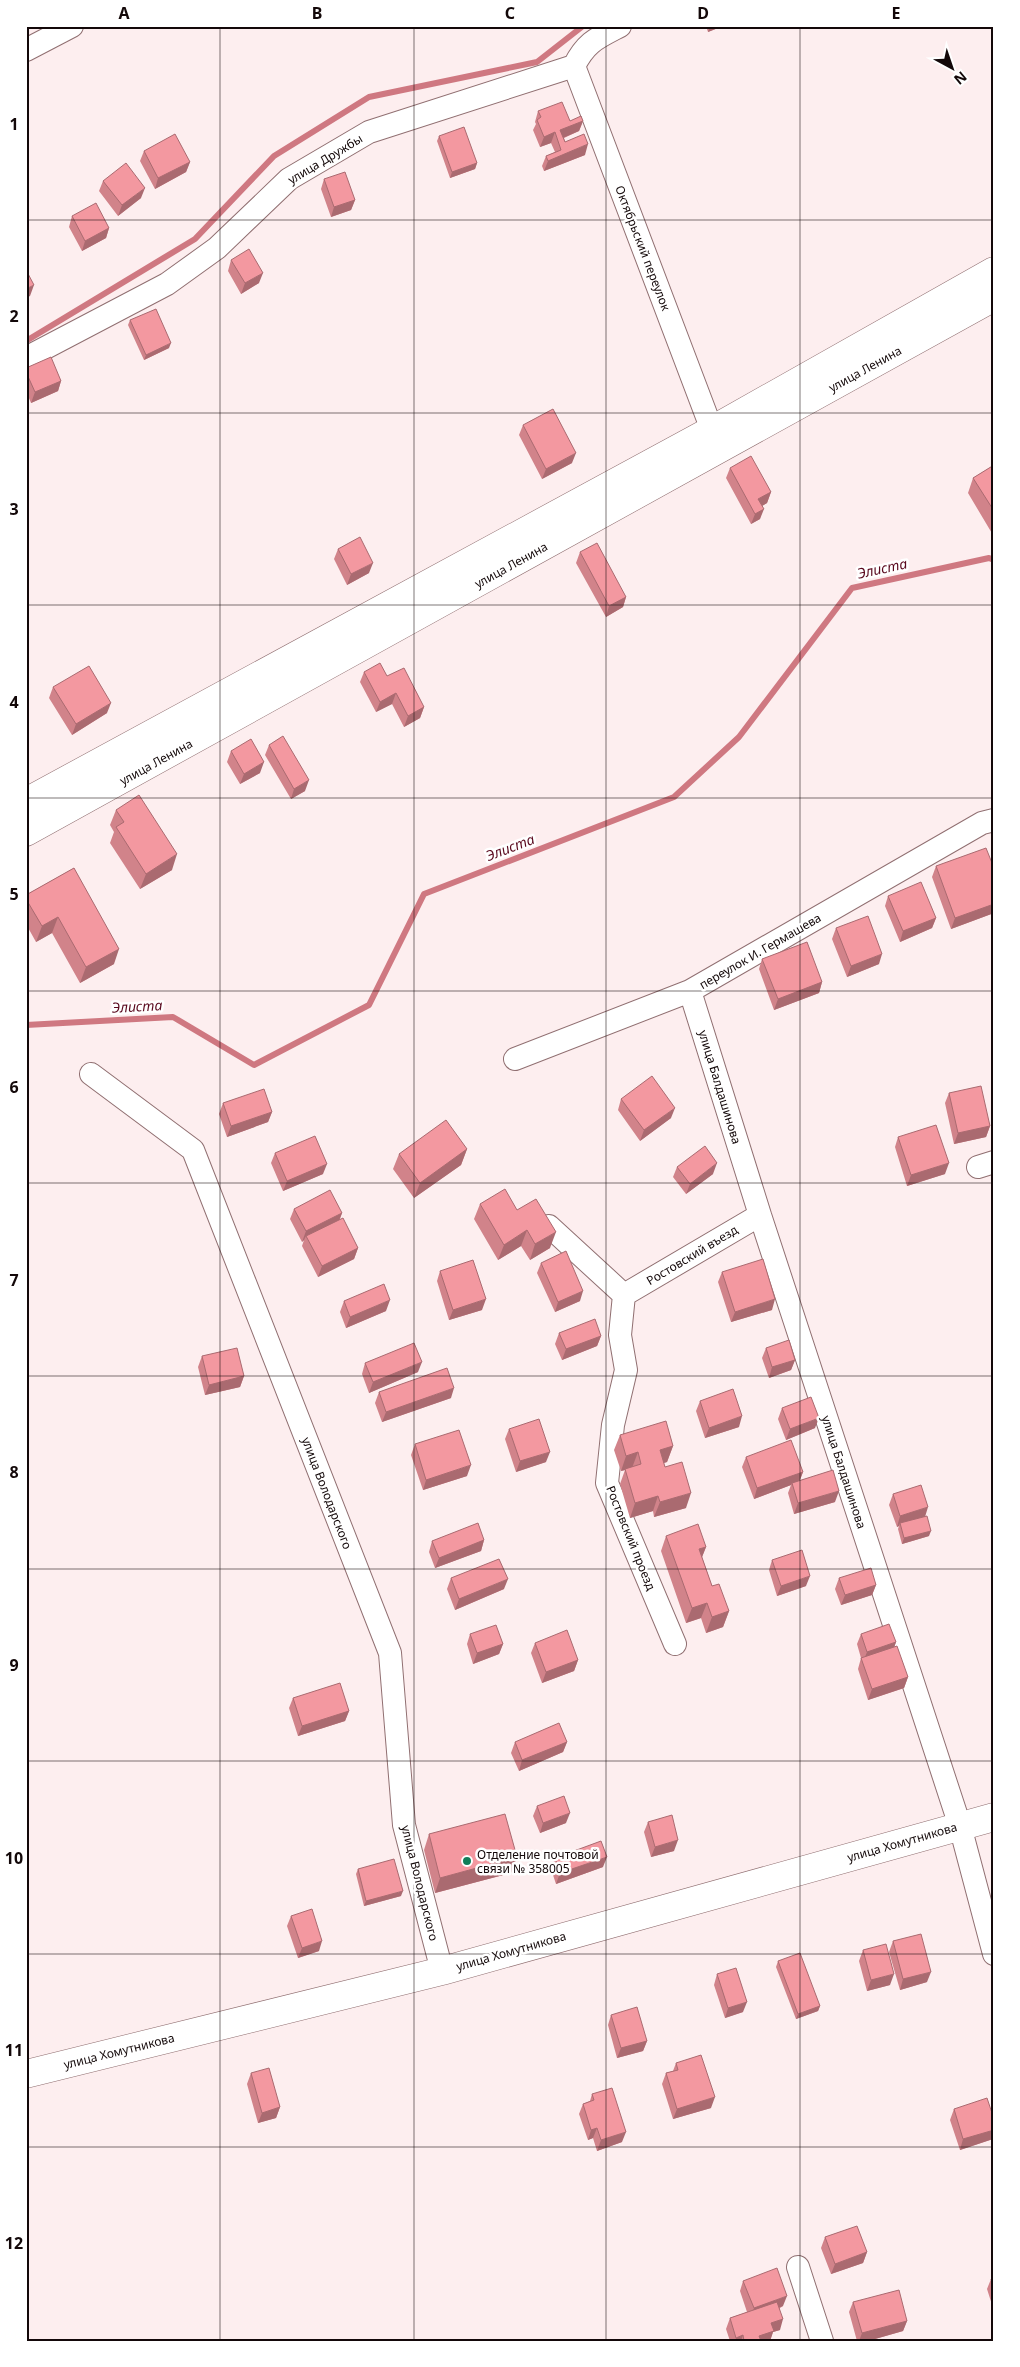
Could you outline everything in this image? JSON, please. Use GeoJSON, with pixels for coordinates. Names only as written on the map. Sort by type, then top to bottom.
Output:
{"type":"FeatureCollection","features":[{"type":"Feature","properties":{"kind":"main road","name":"улица Ленина"},"geometry":{"type":"LineString","coordinates":[[26,802],[712,430],[994,272]]}},
{"type":"Feature","properties":{"kind":"main road","name":"улица Ленина"},"geometry":{"type":"LineString","coordinates":[[26,832],[994,297]]}},
{"type":"Feature","properties":{"kind":"main road","name":"улица Хомутникова"},"geometry":{"type":"LineString","coordinates":[[26,2074],[442,1970],[994,1817]]}},
{"type":"Feature","properties":{"kind":"street"},"geometry":{"type":"LineString","coordinates":[[26,50],[72,26]]}},
{"type":"Feature","properties":{"kind":"street"},"geometry":{"type":"LineString","coordinates":[[574,66],[582,49],[594,39],[620,26]]}},
{"type":"Feature","properties":{"kind":"street","name":"улица Дружбы"},"geometry":{"type":"LineString","coordinates":[[26,358],[167,284],[217,248],[289,179],[369,132],[574,66]]}},
{"type":"Feature","properties":{"kind":"street","name":"Октябрьский переулок"},"geometry":{"type":"LineString","coordinates":[[574,66],[712,430]]}},
{"type":"Feature","properties":{"kind":"street","name":"переулок И. Гермашева"},"geometry":{"type":"LineString","coordinates":[[515,1059],[690,991],[982,823],[994,820]]}},
{"type":"Feature","properties":{"kind":"street","name":"улица Балдашинова"},"geometry":{"type":"LineString","coordinates":[[690,991],[760,1215],[960,1826],[994,1954]]}},
{"type":"Feature","properties":{"kind":"street","name":"улица Володарского"},"geometry":{"type":"LineString","coordinates":[[91,1074],[192,1150],[390,1653],[404,1825],[442,1970]]}},
{"type":"Feature","properties":{"kind":"street","name":"Ростовский въезд"},"geometry":{"type":"LineString","coordinates":[[624,1295],[760,1215]]}},
{"type":"Feature","properties":{"kind":"street"},"geometry":{"type":"LineString","coordinates":[[549,1226],[624,1295]]}},
{"type":"Feature","properties":{"kind":"street","name":"Ростовский проезд"},"geometry":{"type":"LineString","coordinates":[[624,1295],[620,1335],[626,1370],[612,1425],[607,1483],[675,1644]]}},
{"type":"Feature","properties":{"kind":"street"},"geometry":{"type":"LineString","coordinates":[[798,2267],[822,2341]]}},
{"type":"Feature","properties":{"kind":"building"},"geometry":{"type":"Polygon","coordinates":[[[562,102],[570,121],[581,116],[583,121],[560,130],[565,142],[584,134],[588,144],[548,161],[546,156],[561,150],[555,132],[544,137],[537,120],[541,117],[538,111],[562,102]]]}},
{"type":"Feature","properties":{"kind":"building"},"geometry":{"type":"Polygon","coordinates":[[[464,127],[477,163],[452,172],[439,136],[464,127]]]}},
{"type":"Feature","properties":{"kind":"building"},"geometry":{"type":"Polygon","coordinates":[[[175,134],[190,162],[158,178],[144,151],[175,134]]]}},
{"type":"Feature","properties":{"kind":"building"},"geometry":{"type":"Polygon","coordinates":[[[126,163],[145,188],[122,205],[103,181],[126,163]]]}},
{"type":"Feature","properties":{"kind":"building"},"geometry":{"type":"Polygon","coordinates":[[[345,172],[355,200],[334,207],[324,179],[345,172]]]}},
{"type":"Feature","properties":{"kind":"building"},"geometry":{"type":"Polygon","coordinates":[[[96,203],[109,228],[85,241],[72,216],[96,203]]]}},
{"type":"Feature","properties":{"kind":"building"},"geometry":{"type":"Polygon","coordinates":[[[249,249],[263,273],[245,283],[231,260],[249,249]]]}},
{"type":"Feature","properties":{"kind":"building"},"geometry":{"type":"Polygon","coordinates":[[[26,270],[34,285],[26,289],[26,270]]]}},
{"type":"Feature","properties":{"kind":"building"},"geometry":{"type":"Polygon","coordinates":[[[156,309],[171,343],[146,355],[130,320],[156,309]]]}},
{"type":"Feature","properties":{"kind":"building"},"geometry":{"type":"Polygon","coordinates":[[[51,357],[61,381],[35,392],[26,368],[51,357]]]}},
{"type":"Feature","properties":{"kind":"building"},"geometry":{"type":"Polygon","coordinates":[[[553,409],[576,453],[546,469],[523,425],[553,409]]]}},
{"type":"Feature","properties":{"kind":"building"},"geometry":{"type":"Polygon","coordinates":[[[751,456],[771,492],[758,499],[764,509],[755,514],[730,468],[751,456]]]}},
{"type":"Feature","properties":{"kind":"building"},"geometry":{"type":"Polygon","coordinates":[[[994,465],[994,511],[973,478],[994,465]]]}},
{"type":"Feature","properties":{"kind":"building"},"geometry":{"type":"Polygon","coordinates":[[[360,537],[373,563],[351,574],[338,549],[360,537]]]}},
{"type":"Feature","properties":{"kind":"building"},"geometry":{"type":"Polygon","coordinates":[[[597,543],[626,597],[609,606],[580,552],[597,543]]]}},
{"type":"Feature","properties":{"kind":"building"},"geometry":{"type":"Polygon","coordinates":[[[380,663],[387,676],[404,668],[424,707],[408,716],[396,693],[380,702],[364,672],[380,663]]]}},
{"type":"Feature","properties":{"kind":"building"},"geometry":{"type":"Polygon","coordinates":[[[89,666],[111,703],[76,724],[53,687],[89,666]]]}},
{"type":"Feature","properties":{"kind":"building"},"geometry":{"type":"Polygon","coordinates":[[[283,736],[309,780],[294,789],[269,745],[283,736]]]}},
{"type":"Feature","properties":{"kind":"building"},"geometry":{"type":"Polygon","coordinates":[[[251,739],[264,762],[244,774],[231,751],[251,739]]]}},
{"type":"Feature","properties":{"kind":"building"},"geometry":{"type":"Polygon","coordinates":[[[139,795],[177,854],[146,874],[116,827],[124,822],[116,810],[139,795]]]}},
{"type":"Feature","properties":{"kind":"building"},"geometry":{"type":"Polygon","coordinates":[[[986,848],[994,868],[994,904],[955,918],[936,866],[986,848]]]}},
{"type":"Feature","properties":{"kind":"building"},"geometry":{"type":"Polygon","coordinates":[[[74,868],[119,949],[86,967],[58,917],[42,926],[26,899],[26,895],[74,868]]]}},
{"type":"Feature","properties":{"kind":"building"},"geometry":{"type":"Polygon","coordinates":[[[921,882],[936,918],[903,931],[888,896],[921,882]]]}},
{"type":"Feature","properties":{"kind":"building"},"geometry":{"type":"Polygon","coordinates":[[[868,916],[882,954],[851,966],[836,928],[868,916]]]}},
{"type":"Feature","properties":{"kind":"building"},"geometry":{"type":"Polygon","coordinates":[[[807,942],[822,982],[778,999],[762,959],[807,942]]]}},
{"type":"Feature","properties":{"kind":"building"},"geometry":{"type":"Polygon","coordinates":[[[652,1076],[675,1108],[644,1130],[621,1099],[652,1076]]]}},
{"type":"Feature","properties":{"kind":"building"},"geometry":{"type":"Polygon","coordinates":[[[981,1086],[990,1126],[958,1133],[949,1093],[981,1086]]]}},
{"type":"Feature","properties":{"kind":"building"},"geometry":{"type":"Polygon","coordinates":[[[264,1089],[272,1112],[231,1126],[223,1103],[264,1089]]]}},
{"type":"Feature","properties":{"kind":"building"},"geometry":{"type":"Polygon","coordinates":[[[446,1120],[467,1149],[420,1183],[399,1154],[446,1120]]]}},
{"type":"Feature","properties":{"kind":"building"},"geometry":{"type":"Polygon","coordinates":[[[936,1125],[949,1163],[911,1175],[898,1137],[936,1125]]]}},
{"type":"Feature","properties":{"kind":"building"},"geometry":{"type":"Polygon","coordinates":[[[315,1136],[327,1164],[287,1181],[275,1153],[315,1136]]]}},
{"type":"Feature","properties":{"kind":"building"},"geometry":{"type":"Polygon","coordinates":[[[705,1146],[717,1163],[690,1184],[677,1167],[705,1146]]]}},
{"type":"Feature","properties":{"kind":"building"},"geometry":{"type":"Polygon","coordinates":[[[505,1189],[517,1210],[536,1199],[556,1232],[535,1244],[527,1230],[504,1245],[480,1204],[505,1189]]]}},
{"type":"Feature","properties":{"kind":"building"},"geometry":{"type":"Polygon","coordinates":[[[330,1190],[342,1213],[306,1231],[294,1209],[330,1190]]]}},
{"type":"Feature","properties":{"kind":"building"},"geometry":{"type":"Polygon","coordinates":[[[343,1218],[358,1248],[322,1266],[306,1236],[343,1218]]]}},
{"type":"Feature","properties":{"kind":"building"},"geometry":{"type":"Polygon","coordinates":[[[566,1251],[583,1291],[558,1302],[541,1263],[566,1251]]]}},
{"type":"Feature","properties":{"kind":"building"},"geometry":{"type":"Polygon","coordinates":[[[763,1259],[775,1299],[735,1312],[722,1272],[763,1259]]]}},
{"type":"Feature","properties":{"kind":"building"},"geometry":{"type":"Polygon","coordinates":[[[473,1260],[486,1299],[453,1310],[440,1271],[473,1260]]]}},
{"type":"Feature","properties":{"kind":"building"},"geometry":{"type":"Polygon","coordinates":[[[384,1284],[390,1300],[350,1317],[344,1301],[384,1284]]]}},
{"type":"Feature","properties":{"kind":"building"},"geometry":{"type":"Polygon","coordinates":[[[595,1319],[601,1336],[566,1349],[559,1333],[595,1319]]]}},
{"type":"Feature","properties":{"kind":"building"},"geometry":{"type":"Polygon","coordinates":[[[789,1340],[795,1360],[772,1367],[766,1348],[789,1340]]]}},
{"type":"Feature","properties":{"kind":"building"},"geometry":{"type":"Polygon","coordinates":[[[414,1343],[422,1362],[373,1382],[365,1363],[414,1343]]]}},
{"type":"Feature","properties":{"kind":"building"},"geometry":{"type":"Polygon","coordinates":[[[237,1348],[244,1376],[209,1385],[202,1356],[237,1348]]]}},
{"type":"Feature","properties":{"kind":"building"},"geometry":{"type":"Polygon","coordinates":[[[447,1368],[454,1388],[386,1412],[379,1392],[447,1368]]]}},
{"type":"Feature","properties":{"kind":"building"},"geometry":{"type":"Polygon","coordinates":[[[733,1389],[742,1416],[709,1428],[700,1401],[733,1389]]]}},
{"type":"Feature","properties":{"kind":"building"},"geometry":{"type":"Polygon","coordinates":[[[811,1397],[819,1418],[790,1429],[782,1408],[811,1397]]]}},
{"type":"Feature","properties":{"kind":"building"},"geometry":{"type":"Polygon","coordinates":[[[539,1419],[550,1452],[520,1461],[509,1429],[539,1419]]]}},
{"type":"Feature","properties":{"kind":"building"},"geometry":{"type":"Polygon","coordinates":[[[666,1421],[673,1446],[660,1450],[665,1467],[682,1462],[691,1493],[660,1502],[658,1496],[635,1503],[625,1469],[641,1464],[638,1452],[626,1456],[620,1435],[666,1421]]]}},
{"type":"Feature","properties":{"kind":"building"},"geometry":{"type":"Polygon","coordinates":[[[459,1430],[471,1465],[426,1480],[415,1444],[459,1430]]]}},
{"type":"Feature","properties":{"kind":"building"},"geometry":{"type":"Polygon","coordinates":[[[791,1440],[803,1472],[757,1488],[746,1457],[791,1440]]]}},
{"type":"Feature","properties":{"kind":"building"},"geometry":{"type":"Polygon","coordinates":[[[833,1470],[839,1491],[798,1503],[792,1483],[833,1470]]]}},
{"type":"Feature","properties":{"kind":"building"},"geometry":{"type":"Polygon","coordinates":[[[921,1485],[928,1507],[900,1516],[893,1494],[921,1485]]]}},
{"type":"Feature","properties":{"kind":"building"},"geometry":{"type":"Polygon","coordinates":[[[927,1516],[931,1531],[904,1538],[900,1523],[927,1516]]]}},
{"type":"Feature","properties":{"kind":"building"},"geometry":{"type":"Polygon","coordinates":[[[478,1523],[484,1540],[439,1558],[432,1541],[478,1523]]]}},
{"type":"Feature","properties":{"kind":"building"},"geometry":{"type":"Polygon","coordinates":[[[698,1524],[706,1547],[699,1549],[712,1586],[719,1584],[729,1611],[712,1617],[707,1603],[692,1608],[666,1536],[698,1524]]]}},
{"type":"Feature","properties":{"kind":"building"},"geometry":{"type":"Polygon","coordinates":[[[802,1550],[810,1576],[781,1586],[772,1560],[802,1550]]]}},
{"type":"Feature","properties":{"kind":"building"},"geometry":{"type":"Polygon","coordinates":[[[499,1559],[508,1579],[459,1599],[451,1578],[499,1559]]]}},
{"type":"Feature","properties":{"kind":"building"},"geometry":{"type":"Polygon","coordinates":[[[871,1568],[876,1585],[845,1595],[839,1578],[871,1568]]]}},
{"type":"Feature","properties":{"kind":"building"},"geometry":{"type":"Polygon","coordinates":[[[889,1624],[896,1642],[867,1652],[861,1634],[889,1624]]]}},
{"type":"Feature","properties":{"kind":"building"},"geometry":{"type":"Polygon","coordinates":[[[496,1625],[503,1644],[477,1653],[470,1634],[496,1625]]]}},
{"type":"Feature","properties":{"kind":"building"},"geometry":{"type":"Polygon","coordinates":[[[567,1630],[578,1660],[546,1672],[535,1643],[567,1630]]]}},
{"type":"Feature","properties":{"kind":"building"},"geometry":{"type":"Polygon","coordinates":[[[897,1646],[908,1677],[872,1689],[861,1658],[897,1646]]]}},
{"type":"Feature","properties":{"kind":"building"},"geometry":{"type":"Polygon","coordinates":[[[340,1683],[349,1711],[302,1726],[293,1698],[340,1683]]]}},
{"type":"Feature","properties":{"kind":"building"},"geometry":{"type":"Polygon","coordinates":[[[559,1723],[567,1742],[522,1760],[515,1742],[559,1723]]]}},
{"type":"Feature","properties":{"kind":"building"},"geometry":{"type":"Polygon","coordinates":[[[564,1796],[570,1813],[543,1823],[537,1806],[564,1796]]]}},
{"type":"Feature","properties":{"kind":"building","name":"Отделение почтовой связи № 358005"},"geometry":{"type":"Polygon","coordinates":[[[505,1814],[517,1857],[440,1878],[429,1834],[505,1814]]]}},
{"type":"Feature","properties":{"kind":"building"},"geometry":{"type":"Polygon","coordinates":[[[672,1815],[678,1840],[655,1847],[648,1822],[672,1815]]]}},
{"type":"Feature","properties":{"kind":"building"},"geometry":{"type":"Polygon","coordinates":[[[601,1841],[607,1857],[560,1873],[555,1858],[601,1841]]]}},
{"type":"Feature","properties":{"kind":"building"},"geometry":{"type":"Polygon","coordinates":[[[394,1859],[403,1891],[366,1901],[358,1869],[394,1859]]]}},
{"type":"Feature","properties":{"kind":"building"},"geometry":{"type":"Polygon","coordinates":[[[312,1909],[322,1941],[302,1948],[291,1916],[312,1909]]]}},
{"type":"Feature","properties":{"kind":"building"},"geometry":{"type":"Polygon","coordinates":[[[921,1934],[931,1972],[903,1979],[893,1941],[921,1934]]]}},
{"type":"Feature","properties":{"kind":"building"},"geometry":{"type":"Polygon","coordinates":[[[886,1944],[894,1974],[871,1980],[863,1950],[886,1944]]]}},
{"type":"Feature","properties":{"kind":"building"},"geometry":{"type":"Polygon","coordinates":[[[800,1953],[820,2006],[798,2014],[778,1961],[800,1953]]]}},
{"type":"Feature","properties":{"kind":"building"},"geometry":{"type":"Polygon","coordinates":[[[736,1968],[747,2002],[728,2008],[717,1974],[736,1968]]]}},
{"type":"Feature","properties":{"kind":"building"},"geometry":{"type":"Polygon","coordinates":[[[637,2007],[647,2041],[621,2048],[611,2015],[637,2007]]]}},
{"type":"Feature","properties":{"kind":"building"},"geometry":{"type":"Polygon","coordinates":[[[701,2055],[715,2097],[677,2109],[666,2073],[678,2070],[676,2063],[701,2055]]]}},
{"type":"Feature","properties":{"kind":"building"},"geometry":{"type":"Polygon","coordinates":[[[269,2068],[280,2107],[262,2113],[251,2073],[269,2068]]]}},
{"type":"Feature","properties":{"kind":"building"},"geometry":{"type":"Polygon","coordinates":[[[612,2088],[626,2132],[601,2140],[597,2128],[591,2130],[583,2104],[594,2100],[592,2094],[612,2088]]]}},
{"type":"Feature","properties":{"kind":"building"},"geometry":{"type":"Polygon","coordinates":[[[987,2098],[994,2119],[994,2130],[963,2139],[954,2109],[987,2098]]]}},
{"type":"Feature","properties":{"kind":"building"},"geometry":{"type":"Polygon","coordinates":[[[857,2226],[867,2252],[835,2264],[825,2237],[857,2226]]]}},
{"type":"Feature","properties":{"kind":"building"},"geometry":{"type":"Polygon","coordinates":[[[777,2268],[787,2296],[754,2308],[743,2281],[777,2268]]]}},
{"type":"Feature","properties":{"kind":"building"},"geometry":{"type":"Polygon","coordinates":[[[899,2290],[907,2321],[862,2333],[853,2302],[899,2290]]]}},
{"type":"Feature","properties":{"kind":"building"},"geometry":{"type":"Polygon","coordinates":[[[777,2302],[783,2319],[771,2323],[774,2331],[759,2336],[761,2341],[744,2341],[743,2335],[736,2338],[730,2318],[777,2302]]]}},
{"type":"Feature","properties":{"kind":"waterway"},"geometry":{"type":"LineString","coordinates":[[26,341],[195,239],[274,156],[369,97],[537,62],[583,26]]}},
{"type":"Feature","properties":{"kind":"waterway","name":"Элиста"},"geometry":{"type":"LineString","coordinates":[[26,1025],[173,1017],[254,1065],[369,1005],[424,894],[674,797],[739,737],[852,588],[989,558],[994,560]]}},
{"type":"Feature","properties":{"kind":"place","name":"Отделение почтовой связи № 358005"},"geometry":{"type":"Point","coordinates":[467,1861]}}]}
